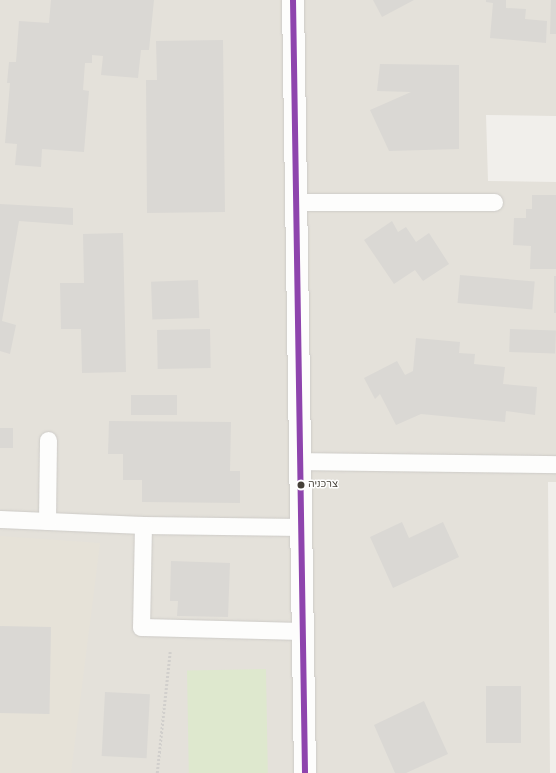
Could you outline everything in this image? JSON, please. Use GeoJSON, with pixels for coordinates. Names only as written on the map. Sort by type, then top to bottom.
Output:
{"type":"FeatureCollection","features":[{"type":"Feature","properties":{"kind":"street"},"geometry":{"type":"LineString","coordinates":[[292,6],[305,773]]}},
{"type":"Feature","properties":{"kind":"lane"},"geometry":{"type":"LineString","coordinates":[[296,202],[494,202]]}},
{"type":"Feature","properties":{"kind":"lane"},"geometry":{"type":"LineString","coordinates":[[47,521],[48,440]]}},
{"type":"Feature","properties":{"kind":"lane"},"geometry":{"type":"LineString","coordinates":[[300,461],[556,464]]}},
{"type":"Feature","properties":{"kind":"lane"},"geometry":{"type":"LineString","coordinates":[[0,519],[142,525],[302,527]]}},
{"type":"Feature","properties":{"kind":"lane"},"geometry":{"type":"LineString","coordinates":[[142,525],[142,627],[303,631]]}},
{"type":"Feature","properties":{"kind":"path"},"geometry":{"type":"LineString","coordinates":[[157,773],[173,628]]}},
{"type":"Feature","properties":{"kind":"shaded area"},"geometry":{"type":"Polygon","coordinates":[[[0,0],[556,0],[556,116],[486,115],[488,181],[556,182],[556,482],[548,482],[550,773],[0,773],[0,0]]]}},
{"type":"Feature","properties":{"kind":"shaded area"},"geometry":{"type":"Polygon","coordinates":[[[0,536],[100,543],[71,773],[0,773],[0,536]]]}},
{"type":"Feature","properties":{"kind":"green space"},"geometry":{"type":"Polygon","coordinates":[[[266,669],[268,773],[189,773],[187,670],[266,669]]]}},
{"type":"Feature","properties":{"kind":"building"},"geometry":{"type":"Polygon","coordinates":[[[51,0],[154,0],[149,50],[141,50],[138,78],[101,75],[103,56],[92,55],[92,63],[85,63],[83,90],[89,91],[84,152],[42,149],[41,167],[15,165],[17,144],[5,143],[10,83],[7,83],[9,62],[16,62],[19,21],[49,23],[51,0]]]}},
{"type":"Feature","properties":{"kind":"building"},"geometry":{"type":"Polygon","coordinates":[[[373,0],[414,0],[382,17],[373,0]]]}},
{"type":"Feature","properties":{"kind":"building"},"geometry":{"type":"Polygon","coordinates":[[[486,0],[506,0],[506,8],[526,9],[525,19],[547,21],[546,43],[490,38],[493,3],[486,2],[486,0]]]}},
{"type":"Feature","properties":{"kind":"building"},"geometry":{"type":"Polygon","coordinates":[[[551,0],[556,0],[556,34],[550,34],[551,0]]]}},
{"type":"Feature","properties":{"kind":"building"},"geometry":{"type":"Polygon","coordinates":[[[223,40],[225,212],[147,213],[146,80],[157,80],[156,41],[223,40]]]}},
{"type":"Feature","properties":{"kind":"building"},"geometry":{"type":"Polygon","coordinates":[[[380,64],[459,65],[459,149],[389,151],[370,110],[411,92],[377,91],[380,64]]]}},
{"type":"Feature","properties":{"kind":"building"},"geometry":{"type":"Polygon","coordinates":[[[532,195],[556,195],[556,269],[530,269],[531,246],[513,245],[514,218],[526,218],[526,209],[532,209],[532,195]]]}},
{"type":"Feature","properties":{"kind":"building"},"geometry":{"type":"Polygon","coordinates":[[[0,204],[73,208],[73,225],[19,221],[2,321],[16,325],[10,354],[0,351],[0,204]]]}},
{"type":"Feature","properties":{"kind":"building"},"geometry":{"type":"Polygon","coordinates":[[[392,221],[398,232],[406,227],[416,242],[429,233],[449,264],[423,281],[415,270],[394,284],[364,240],[392,221]]]}},
{"type":"Feature","properties":{"kind":"building"},"geometry":{"type":"Polygon","coordinates":[[[123,233],[126,372],[82,373],[81,329],[61,329],[60,283],[84,283],[83,234],[123,233]]]}},
{"type":"Feature","properties":{"kind":"building"},"geometry":{"type":"Polygon","coordinates":[[[460,275],[535,282],[532,309],[458,303],[460,275]]]}},
{"type":"Feature","properties":{"kind":"building"},"geometry":{"type":"Polygon","coordinates":[[[554,276],[556,276],[556,313],[554,313],[554,276]]]}},
{"type":"Feature","properties":{"kind":"building"},"geometry":{"type":"Polygon","coordinates":[[[198,280],[199,318],[152,320],[151,282],[198,280]]]}},
{"type":"Feature","properties":{"kind":"building"},"geometry":{"type":"Polygon","coordinates":[[[210,329],[211,368],[158,369],[157,330],[210,329]]]}},
{"type":"Feature","properties":{"kind":"building"},"geometry":{"type":"Polygon","coordinates":[[[510,329],[556,331],[555,354],[509,352],[510,329]]]}},
{"type":"Feature","properties":{"kind":"building"},"geometry":{"type":"Polygon","coordinates":[[[416,338],[460,342],[459,353],[475,354],[474,364],[505,367],[503,384],[537,387],[535,415],[506,411],[505,422],[421,414],[396,425],[380,394],[375,399],[364,378],[397,361],[405,375],[413,371],[416,338]]]}},
{"type":"Feature","properties":{"kind":"building"},"geometry":{"type":"Polygon","coordinates":[[[131,395],[177,395],[177,415],[131,415],[131,395]]]}},
{"type":"Feature","properties":{"kind":"building"},"geometry":{"type":"Polygon","coordinates":[[[109,421],[231,422],[230,471],[240,471],[240,503],[142,502],[142,480],[123,480],[123,454],[108,454],[109,421]]]}},
{"type":"Feature","properties":{"kind":"building"},"geometry":{"type":"Polygon","coordinates":[[[0,428],[13,428],[13,448],[0,448],[0,428]]]}},
{"type":"Feature","properties":{"kind":"building"},"geometry":{"type":"Polygon","coordinates":[[[402,522],[409,538],[443,522],[459,557],[393,588],[370,537],[402,522]]]}},
{"type":"Feature","properties":{"kind":"building"},"geometry":{"type":"Polygon","coordinates":[[[171,561],[230,563],[228,617],[177,616],[178,601],[170,601],[171,561]]]}},
{"type":"Feature","properties":{"kind":"building"},"geometry":{"type":"Polygon","coordinates":[[[0,626],[51,627],[49,714],[0,713],[0,626]]]}},
{"type":"Feature","properties":{"kind":"building"},"geometry":{"type":"Polygon","coordinates":[[[486,686],[521,686],[521,743],[486,743],[486,686]]]}},
{"type":"Feature","properties":{"kind":"building"},"geometry":{"type":"Polygon","coordinates":[[[105,692],[150,694],[147,758],[102,756],[105,692]]]}},
{"type":"Feature","properties":{"kind":"building"},"geometry":{"type":"Polygon","coordinates":[[[424,701],[448,754],[406,773],[395,773],[374,725],[424,701]]]}},
{"type":"Feature","properties":{"kind":"transit line"},"geometry":{"type":"LineString","coordinates":[[293,0],[305,773]]}},
{"type":"Feature","properties":{"kind":"place","name":"צרכניה"},"geometry":{"type":"Point","coordinates":[301,485]}}]}
